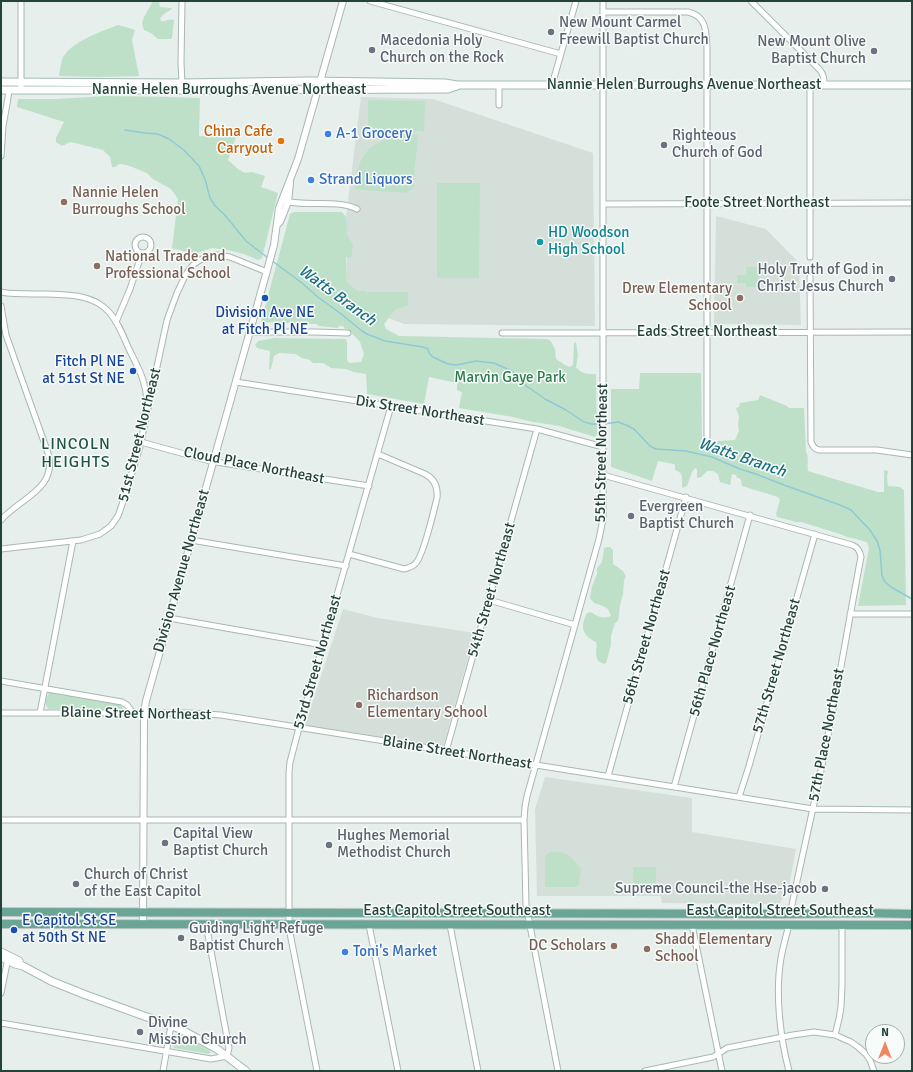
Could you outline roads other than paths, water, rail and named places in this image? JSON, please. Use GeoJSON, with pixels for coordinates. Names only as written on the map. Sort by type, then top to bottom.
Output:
{"type":"FeatureCollection","features":[{"type":"Feature","properties":{"kind":"main road","name":"Nannie Helen Burroughs Avenue Northeast"},"geometry":{"type":"LineString","coordinates":[[1,82],[21,86],[182,86],[229,82],[272,81],[444,83],[457,86],[912,85]]}},
{"type":"Feature","properties":{"kind":"main road"},"geometry":{"type":"LineString","coordinates":[[243,90],[246,85],[261,85],[272,81]]}},
{"type":"Feature","properties":{"kind":"main road"},"geometry":{"type":"LineString","coordinates":[[209,90],[214,87],[226,86],[229,82]]}},
{"type":"Feature","properties":{"kind":"main road","name":"Nannie Helen Burroughs Avenue Northeast"},"geometry":{"type":"LineString","coordinates":[[5,90],[21,86]]}},
{"type":"Feature","properties":{"kind":"main road","name":"Nannie Helen Burroughs Avenue Northeast"},"geometry":{"type":"LineString","coordinates":[[182,86],[209,90],[448,89],[457,86]]}},
{"type":"Feature","properties":{"kind":"main road"},"geometry":{"type":"LineString","coordinates":[[1,912],[288,913],[529,919],[791,914],[912,914]]}},
{"type":"Feature","properties":{"kind":"main road","name":"East Capitol Street Southeast"},"geometry":{"type":"LineString","coordinates":[[1,924],[450,925],[529,919],[692,925],[912,925]]}},
{"type":"Feature","properties":{"kind":"main road"},"geometry":{"type":"LineString","coordinates":[[1,952],[6,958],[51,981],[171,1026],[199,1039],[246,1071]]}},
{"type":"Feature","properties":{"kind":"street"},"geometry":{"type":"LineString","coordinates":[[21,1],[21,86]]}},
{"type":"Feature","properties":{"kind":"street"},"geometry":{"type":"LineString","coordinates":[[182,1],[182,86]]}},
{"type":"Feature","properties":{"kind":"street","name":"Division Avenue Northeast"},"geometry":{"type":"LineString","coordinates":[[143,924],[144,713],[149,688],[274,245],[279,208],[285,201],[298,159],[343,1]]}},
{"type":"Feature","properties":{"kind":"street"},"geometry":{"type":"LineString","coordinates":[[370,1],[561,54]]}},
{"type":"Feature","properties":{"kind":"street"},"geometry":{"type":"LineString","coordinates":[[552,85],[576,1]]}},
{"type":"Feature","properties":{"kind":"street","name":"55th Street Northeast"},"geometry":{"type":"LineString","coordinates":[[558,1071],[526,906],[524,820],[527,796],[602,528],[604,475],[602,1]]}},
{"type":"Feature","properties":{"kind":"street"},"geometry":{"type":"LineString","coordinates":[[751,1],[820,70],[824,77],[824,85]]}},
{"type":"Feature","properties":{"kind":"street"},"geometry":{"type":"LineString","coordinates":[[603,12],[691,13],[696,15],[705,25],[707,438]]}},
{"type":"Feature","properties":{"kind":"street"},"geometry":{"type":"LineString","coordinates":[[499,85],[499,105]]}},
{"type":"Feature","properties":{"kind":"street"},"geometry":{"type":"LineString","coordinates":[[810,85],[810,257]]}},
{"type":"Feature","properties":{"kind":"street"},"geometry":{"type":"LineString","coordinates":[[1,156],[3,126],[8,98],[5,90]]}},
{"type":"Feature","properties":{"kind":"street"},"geometry":{"type":"LineString","coordinates":[[285,201],[297,204],[343,204],[356,209]]}},
{"type":"Feature","properties":{"kind":"street","name":"Foote Street Northeast"},"geometry":{"type":"LineString","coordinates":[[603,204],[912,203]]}},
{"type":"Feature","properties":{"kind":"street"},"geometry":{"type":"LineString","coordinates":[[116,322],[142,253]]}},
{"type":"Feature","properties":{"kind":"street","name":"51st Street Northeast"},"geometry":{"type":"LineString","coordinates":[[1,549],[90,538],[109,528],[121,510],[141,442],[167,320],[186,274],[198,261],[209,256],[217,255],[230,257],[267,270]]}},
{"type":"Feature","properties":{"kind":"street"},"geometry":{"type":"LineString","coordinates":[[810,277],[811,442],[814,448],[820,450],[892,451],[912,455]]}},
{"type":"Feature","properties":{"kind":"street"},"geometry":{"type":"LineString","coordinates":[[1,292],[71,295],[83,297],[93,300],[110,312],[143,379],[147,399],[147,413]]}},
{"type":"Feature","properties":{"kind":"street"},"geometry":{"type":"LineString","coordinates":[[1,306],[3,336],[48,453],[50,464],[48,475],[41,486],[1,520]]}},
{"type":"Feature","properties":{"kind":"street"},"geometry":{"type":"LineString","coordinates":[[250,332],[348,333]]}},
{"type":"Feature","properties":{"kind":"street","name":"Eads Street Northeast"},"geometry":{"type":"LineString","coordinates":[[502,333],[912,332]]}},
{"type":"Feature","properties":{"kind":"street","name":"Dix Street Northeast"},"geometry":{"type":"LineString","coordinates":[[236,382],[537,429],[603,447]]}},
{"type":"Feature","properties":{"kind":"street","name":"53rd Street Northeast"},"geometry":{"type":"LineString","coordinates":[[317,1071],[288,924],[289,770],[299,728],[324,645],[391,406]]}},
{"type":"Feature","properties":{"kind":"street","name":"54th Street Northeast"},"geometry":{"type":"LineString","coordinates":[[446,751],[537,429]]}},
{"type":"Feature","properties":{"kind":"street","name":"Cloud Place Northeast"},"geometry":{"type":"LineString","coordinates":[[141,442],[213,461],[369,486]]}},
{"type":"Feature","properties":{"kind":"street"},"geometry":{"type":"LineString","coordinates":[[349,554],[404,568],[409,568],[415,565],[421,556],[438,490],[429,476],[378,454]]}},
{"type":"Feature","properties":{"kind":"street"},"geometry":{"type":"LineString","coordinates":[[604,475],[814,534]]}},
{"type":"Feature","properties":{"kind":"street","name":"56th Street Northeast"},"geometry":{"type":"LineString","coordinates":[[608,776],[686,497]]}},
{"type":"Feature","properties":{"kind":"street","name":"56th Place Northeast"},"geometry":{"type":"LineString","coordinates":[[674,787],[750,515]]}},
{"type":"Feature","properties":{"kind":"street","name":"57th Place Northeast"},"geometry":{"type":"LineString","coordinates":[[791,914],[803,848],[827,744],[861,557],[861,552],[852,544],[814,534]]}},
{"type":"Feature","properties":{"kind":"street","name":"57th Street Northeast"},"geometry":{"type":"LineString","coordinates":[[739,797],[814,534]]}},
{"type":"Feature","properties":{"kind":"street"},"geometry":{"type":"LineString","coordinates":[[191,540],[346,566]]}},
{"type":"Feature","properties":{"kind":"street"},"geometry":{"type":"LineString","coordinates":[[40,713],[73,541]]}},
{"type":"Feature","properties":{"kind":"street"},"geometry":{"type":"LineString","coordinates":[[489,600],[575,625]]}},
{"type":"Feature","properties":{"kind":"street"},"geometry":{"type":"LineString","coordinates":[[850,614],[912,614]]}},
{"type":"Feature","properties":{"kind":"street"},"geometry":{"type":"LineString","coordinates":[[169,618],[324,645]]}},
{"type":"Feature","properties":{"kind":"street"},"geometry":{"type":"LineString","coordinates":[[1,681],[122,702],[133,713]]}},
{"type":"Feature","properties":{"kind":"street","name":"Blaine Street Northeast"},"geometry":{"type":"LineString","coordinates":[[1,713],[196,713],[221,715],[813,809],[912,810]]}},
{"type":"Feature","properties":{"kind":"street"},"geometry":{"type":"LineString","coordinates":[[1,820],[524,820]]}},
{"type":"Feature","properties":{"kind":"street"},"geometry":{"type":"LineString","coordinates":[[1,1023],[211,1059],[226,1056],[229,1048],[206,924]]}},
{"type":"Feature","properties":{"kind":"street"},"geometry":{"type":"LineString","coordinates":[[369,925],[398,1071]]}},
{"type":"Feature","properties":{"kind":"street"},"geometry":{"type":"LineString","coordinates":[[450,925],[478,1071]]}},
{"type":"Feature","properties":{"kind":"street"},"geometry":{"type":"LineString","coordinates":[[692,925],[722,1071]]}},
{"type":"Feature","properties":{"kind":"street"},"geometry":{"type":"LineString","coordinates":[[789,925],[781,959],[779,982],[779,1011],[789,1071]]}},
{"type":"Feature","properties":{"kind":"street"},"geometry":{"type":"LineString","coordinates":[[835,1035],[840,1019],[841,1007],[842,925]]}},
{"type":"Feature","properties":{"kind":"street"},"geometry":{"type":"LineString","coordinates":[[1,993],[6,958]]}},
{"type":"Feature","properties":{"kind":"street"},"geometry":{"type":"LineString","coordinates":[[163,1071],[171,1026]]}},
{"type":"Feature","properties":{"kind":"street"},"geometry":{"type":"LineString","coordinates":[[645,1071],[713,1057],[727,1048],[782,1036],[814,1032],[835,1035],[851,1042],[862,1050],[870,1060],[874,1071]]}},
{"type":"Feature","properties":{"kind":"waterway","name":"Watts Branch"},"geometry":{"type":"LineString","coordinates":[[125,130],[158,134],[169,139],[184,150],[199,166],[205,179],[210,198],[215,206],[224,214],[246,241],[268,258]]}},
{"type":"Feature","properties":{"kind":"waterway","name":"Watts Branch"},"geometry":{"type":"LineString","coordinates":[[271,260],[367,334],[385,341],[423,347],[428,349],[429,353],[433,357],[448,364],[456,365],[476,361],[494,363],[513,372],[525,385],[545,399],[584,422],[601,424]]}},
{"type":"Feature","properties":{"kind":"waterway","name":"Watts Branch"},"geometry":{"type":"LineString","coordinates":[[604,424],[618,422],[626,425],[634,429],[650,446],[656,449],[686,451],[712,457],[740,469],[851,510],[870,530],[877,541],[880,550],[882,576],[885,582],[912,599]]}},
{"type":"Feature","properties":{"kind":"place","name":"New Mount Carmel Freewill Baptist Church"},"geometry":{"type":"Point","coordinates":[551,32]}},
{"type":"Feature","properties":{"kind":"place","name":"Macedonia Holy Church on the Rock"},"geometry":{"type":"Point","coordinates":[372,50]}},
{"type":"Feature","properties":{"kind":"place","name":"New Mount Olive Baptist Church"},"geometry":{"type":"Point","coordinates":[874,51]}},
{"type":"Feature","properties":{"kind":"place","name":"A-1 Grocery"},"geometry":{"type":"Point","coordinates":[328,134]}},
{"type":"Feature","properties":{"kind":"place","name":"China Cafe Carryout"},"geometry":{"type":"Point","coordinates":[281,141]}},
{"type":"Feature","properties":{"kind":"place","name":"Righteous Church of God"},"geometry":{"type":"Point","coordinates":[664,145]}},
{"type":"Feature","properties":{"kind":"place","name":"Strand Liquors"},"geometry":{"type":"Point","coordinates":[311,180]}},
{"type":"Feature","properties":{"kind":"place","name":"Nannie Helen Burroughs School"},"geometry":{"type":"Point","coordinates":[64,202]}},
{"type":"Feature","properties":{"kind":"place","name":"HD Woodson High School"},"geometry":{"type":"Point","coordinates":[540,242]}},
{"type":"Feature","properties":{"kind":"place","name":"National Trade and Professional School"},"geometry":{"type":"Point","coordinates":[97,266]}},
{"type":"Feature","properties":{"kind":"place","name":"Holy Truth of God in Christ Jesus Church"},"geometry":{"type":"Point","coordinates":[892,279]}},
{"type":"Feature","properties":{"kind":"place","name":"Division Ave NE at Fitch Pl NE"},"geometry":{"type":"Point","coordinates":[265,298]}},
{"type":"Feature","properties":{"kind":"place","name":"Drew Elementary School"},"geometry":{"type":"Point","coordinates":[740,298]}},
{"type":"Feature","properties":{"kind":"place","name":"Fitch Pl NE at 51st St NE"},"geometry":{"type":"Point","coordinates":[133,371]}},
{"type":"Feature","properties":{"kind":"place","name":"Evergreen Baptist Church"},"geometry":{"type":"Point","coordinates":[631,516]}},
{"type":"Feature","properties":{"kind":"place","name":"Richardson Elementary School"},"geometry":{"type":"Point","coordinates":[359,705]}},
{"type":"Feature","properties":{"kind":"place","name":"Capital View Baptist Church"},"geometry":{"type":"Point","coordinates":[165,843]}},
{"type":"Feature","properties":{"kind":"place","name":"Hughes Memorial Methodist Church"},"geometry":{"type":"Point","coordinates":[329,845]}},
{"type":"Feature","properties":{"kind":"place","name":"Church of Christ of the East Capitol"},"geometry":{"type":"Point","coordinates":[76,884]}},
{"type":"Feature","properties":{"kind":"place","name":"Supreme Council-the Hse-jacob"},"geometry":{"type":"Point","coordinates":[825,889]}},
{"type":"Feature","properties":{"kind":"place","name":"E Capitol St SE at 50th St NE"},"geometry":{"type":"Point","coordinates":[14,930]}},
{"type":"Feature","properties":{"kind":"place","name":"Guiding Light Refuge Baptist Church"},"geometry":{"type":"Point","coordinates":[181,938]}},
{"type":"Feature","properties":{"kind":"place","name":"DC Scholars"},"geometry":{"type":"Point","coordinates":[614,946]}},
{"type":"Feature","properties":{"kind":"place","name":"Shadd Elementary School"},"geometry":{"type":"Point","coordinates":[647,949]}},
{"type":"Feature","properties":{"kind":"place","name":"Toni's Market"},"geometry":{"type":"Point","coordinates":[345,952]}},
{"type":"Feature","properties":{"kind":"place","name":"Divine Mission Church"},"geometry":{"type":"Point","coordinates":[140,1032]}},
{"type":"Feature","properties":{"kind":"district","name":"LINCOLN HEIGHTS"},"geometry":{"type":"Point","coordinates":[76,454]}},
{"type":"Feature","properties":{"kind":"park label","name":"Marvin Gaye Park"},"geometry":{"type":"Point","coordinates":[510,378]}}]}
